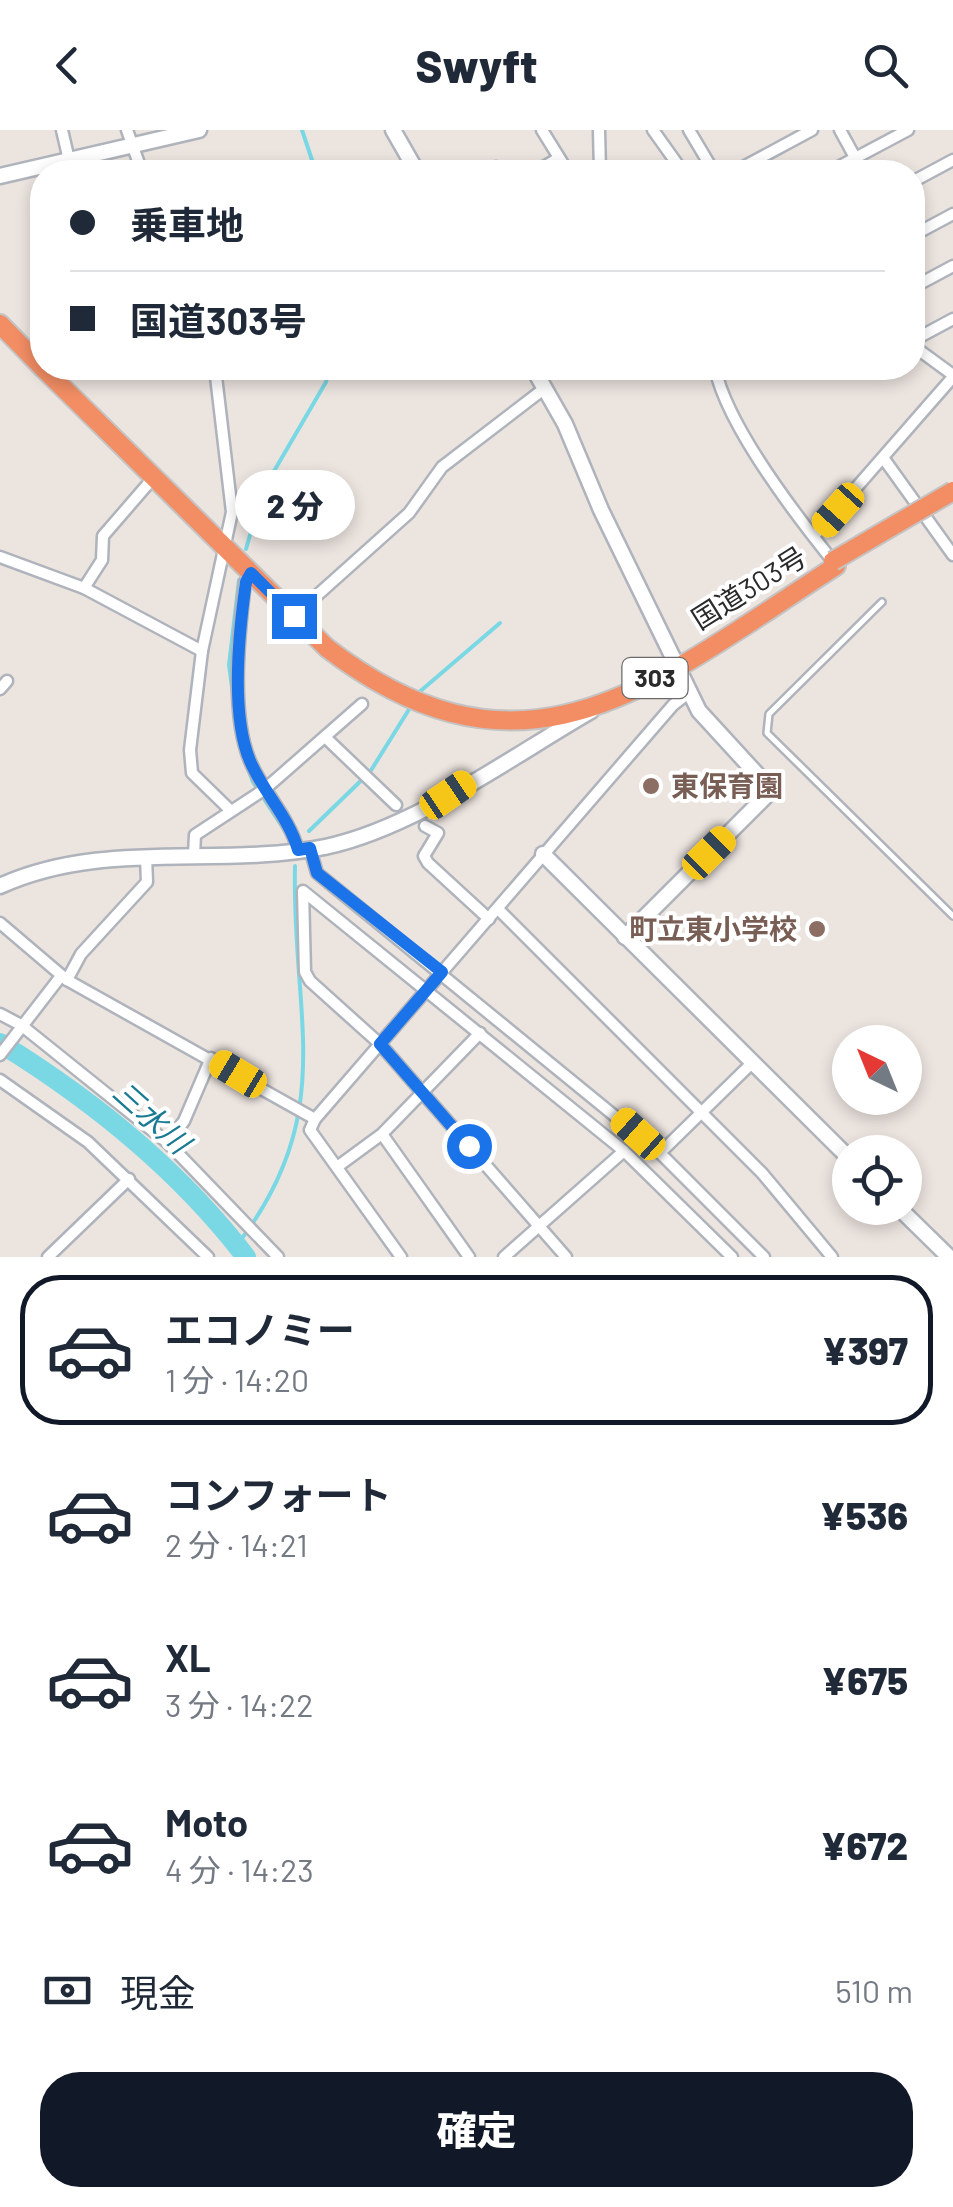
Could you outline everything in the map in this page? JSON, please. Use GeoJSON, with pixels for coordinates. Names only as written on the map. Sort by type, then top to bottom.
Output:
{"type":"FeatureCollection","features":[{"type":"Feature","properties":{"kind":"highway","name":"国道303号"},"geometry":{"type":"LineString","coordinates":[[0,324],[30,354]]}},
{"type":"Feature","properties":{"kind":"highway","name":"国道303号"},"geometry":{"type":"LineString","coordinates":[[56,380],[294,616],[364,676],[402,697],[470,720],[524,721],[598,707],[953,494]]}},
{"type":"Feature","properties":{"kind":"highway","name":"国道303号"},"geometry":{"type":"LineString","coordinates":[[451,713],[521,714],[560,708],[594,698],[675,661]]}},
{"type":"Feature","properties":{"kind":"street"},"geometry":{"type":"LineString","coordinates":[[62,130],[69,160],[199,130]]}},
{"type":"Feature","properties":{"kind":"street"},"geometry":{"type":"LineString","coordinates":[[127,130],[137,160]]}},
{"type":"Feature","properties":{"kind":"street"},"geometry":{"type":"LineString","coordinates":[[393,130],[410,160]]}},
{"type":"Feature","properties":{"kind":"street"},"geometry":{"type":"LineString","coordinates":[[542,130],[559,158],[556,160]]}},
{"type":"Feature","properties":{"kind":"street"},"geometry":{"type":"LineString","coordinates":[[600,130],[600,160]]}},
{"type":"Feature","properties":{"kind":"street"},"geometry":{"type":"LineString","coordinates":[[653,130],[675,160]]}},
{"type":"Feature","properties":{"kind":"street"},"geometry":{"type":"LineString","coordinates":[[704,130],[691,133],[707,160]]}},
{"type":"Feature","properties":{"kind":"street"},"geometry":{"type":"LineString","coordinates":[[756,160],[812,130]]}},
{"type":"Feature","properties":{"kind":"street"},"geometry":{"type":"LineString","coordinates":[[840,130],[856,158]]}},
{"type":"Feature","properties":{"kind":"street"},"geometry":{"type":"LineString","coordinates":[[852,160],[908,130]]}},
{"type":"Feature","properties":{"kind":"street"},"geometry":{"type":"LineString","coordinates":[[925,175],[953,160]]}},
{"type":"Feature","properties":{"kind":"street"},"geometry":{"type":"LineString","coordinates":[[0,176],[30,169]]}},
{"type":"Feature","properties":{"kind":"street"},"geometry":{"type":"LineString","coordinates":[[925,229],[953,214]]}},
{"type":"Feature","properties":{"kind":"street"},"geometry":{"type":"LineString","coordinates":[[925,281],[953,266]]}},
{"type":"Feature","properties":{"kind":"street"},"geometry":{"type":"LineString","coordinates":[[925,335],[953,319]]}},
{"type":"Feature","properties":{"kind":"street"},"geometry":{"type":"LineString","coordinates":[[814,536],[953,376],[925,353]]}},
{"type":"Feature","properties":{"kind":"street"},"geometry":{"type":"LineString","coordinates":[[216,380],[232,512],[202,651],[190,750],[192,773],[230,810]]}},
{"type":"Feature","properties":{"kind":"street"},"geometry":{"type":"LineString","coordinates":[[540,380],[712,730],[765,783],[764,797],[626,937]]}},
{"type":"Feature","properties":{"kind":"street"},"geometry":{"type":"LineString","coordinates":[[717,380],[759,462],[834,564]]}},
{"type":"Feature","properties":{"kind":"street"},"geometry":{"type":"LineString","coordinates":[[294,616],[410,512],[442,466],[545,388]]}},
{"type":"Feature","properties":{"kind":"street"},"geometry":{"type":"LineString","coordinates":[[884,459],[953,555]]}},
{"type":"Feature","properties":{"kind":"street"},"geometry":{"type":"LineString","coordinates":[[84,588],[102,560],[103,536],[154,478]]}},
{"type":"Feature","properties":{"kind":"street"},"geometry":{"type":"LineString","coordinates":[[0,557],[84,588],[202,651]]}},
{"type":"Feature","properties":{"kind":"street"},"geometry":{"type":"LineString","coordinates":[[251,573],[246,582],[236,664],[247,753],[265,790],[317,873],[660,1154],[764,1257]]}},
{"type":"Feature","properties":{"kind":"street"},"geometry":{"type":"LineString","coordinates":[[401,1257],[310,1130],[311,1116],[380,1044],[673,704],[691,691]]}},
{"type":"Feature","properties":{"kind":"street"},"geometry":{"type":"LineString","coordinates":[[194,855],[195,835],[265,790],[362,704]]}},
{"type":"Feature","properties":{"kind":"street"},"geometry":{"type":"LineString","coordinates":[[0,886],[73,863],[304,849],[357,838],[403,820],[598,707]]}},
{"type":"Feature","properties":{"kind":"street"},"geometry":{"type":"LineString","coordinates":[[325,737],[396,805]]}},
{"type":"Feature","properties":{"kind":"street"},"geometry":{"type":"LineString","coordinates":[[425,826],[438,833],[424,856],[428,863],[488,919]]}},
{"type":"Feature","properties":{"kind":"street"},"geometry":{"type":"LineString","coordinates":[[543,854],[832,1141]]}},
{"type":"Feature","properties":{"kind":"street"},"geometry":{"type":"LineString","coordinates":[[0,1055],[81,954],[148,882],[146,857]]}},
{"type":"Feature","properties":{"kind":"street"},"geometry":{"type":"LineString","coordinates":[[566,1257],[380,1044],[329,1000],[305,972],[303,891],[624,1151],[732,1257]]}},
{"type":"Feature","properties":{"kind":"street"},"geometry":{"type":"LineString","coordinates":[[498,909],[762,1173],[832,1257]]}},
{"type":"Feature","properties":{"kind":"street"},"geometry":{"type":"LineString","coordinates":[[0,923],[64,978],[311,1116]]}},
{"type":"Feature","properties":{"kind":"street"},"geometry":{"type":"LineString","coordinates":[[0,1014],[168,1143],[278,1257]]}},
{"type":"Feature","properties":{"kind":"street"},"geometry":{"type":"LineString","coordinates":[[337,1167],[382,1134],[480,1033]]}},
{"type":"Feature","properties":{"kind":"street"},"geometry":{"type":"LineString","coordinates":[[168,1143],[184,1120],[211,1058]]}},
{"type":"Feature","properties":{"kind":"street"},"geometry":{"type":"LineString","coordinates":[[660,1154],[752,1062]]}},
{"type":"Feature","properties":{"kind":"street"},"geometry":{"type":"LineString","coordinates":[[0,1080],[39,1104],[129,1179],[208,1257]]}},
{"type":"Feature","properties":{"kind":"street"},"geometry":{"type":"LineString","coordinates":[[382,1134],[469,1257]]}},
{"type":"Feature","properties":{"kind":"street"},"geometry":{"type":"LineString","coordinates":[[504,1257],[624,1151]]}},
{"type":"Feature","properties":{"kind":"street"},"geometry":{"type":"LineString","coordinates":[[48,1257],[129,1179]]}},
{"type":"Feature","properties":{"kind":"street"},"geometry":{"type":"LineString","coordinates":[[916,1225],[949,1257]]}},
{"type":"Feature","properties":{"kind":"lane"},"geometry":{"type":"LineString","coordinates":[[882,602],[769,714],[768,733],[953,916]]}},
{"type":"Feature","properties":{"kind":"waterway"},"geometry":{"type":"LineString","coordinates":[[302,130],[312,160]]}},
{"type":"Feature","properties":{"kind":"waterway"},"geometry":{"type":"LineString","coordinates":[[246,549],[263,490],[326,380]]}},
{"type":"Feature","properties":{"kind":"waterway"},"geometry":{"type":"LineString","coordinates":[[233,695],[229,665],[239,580]]}},
{"type":"Feature","properties":{"kind":"waterway"},"geometry":{"type":"LineString","coordinates":[[417,694],[500,623]]}},
{"type":"Feature","properties":{"kind":"waterway"},"geometry":{"type":"LineString","coordinates":[[309,831],[370,772],[413,703]]}},
{"type":"Feature","properties":{"kind":"waterway"},"geometry":{"type":"LineString","coordinates":[[244,758],[253,782],[287,834]]}},
{"type":"Feature","properties":{"kind":"waterway"},"geometry":{"type":"LineString","coordinates":[[237,1245],[269,1197],[289,1151],[300,1106],[303,1062],[295,866]]}},
{"type":"Feature","properties":{"kind":"waterway","name":"三水川"},"geometry":{"type":"LineString","coordinates":[[0,1043],[68,1088],[132,1139],[193,1195],[246,1257]]}},
{"type":"Feature","properties":{"kind":"place","name":"東保育園"},"geometry":{"type":"Point","coordinates":[651,786]}},
{"type":"Feature","properties":{"kind":"place","name":"町立東小学校"},"geometry":{"type":"Point","coordinates":[817,929]}},
{"type":"Feature","properties":{"kind":"route"},"geometry":{"type":"LineString","coordinates":[[294,616],[251,573],[246,582],[236,664],[247,753],[293,833],[298,850],[310,848],[317,873],[442,972],[380,1044],[469,1146]]}}]}
